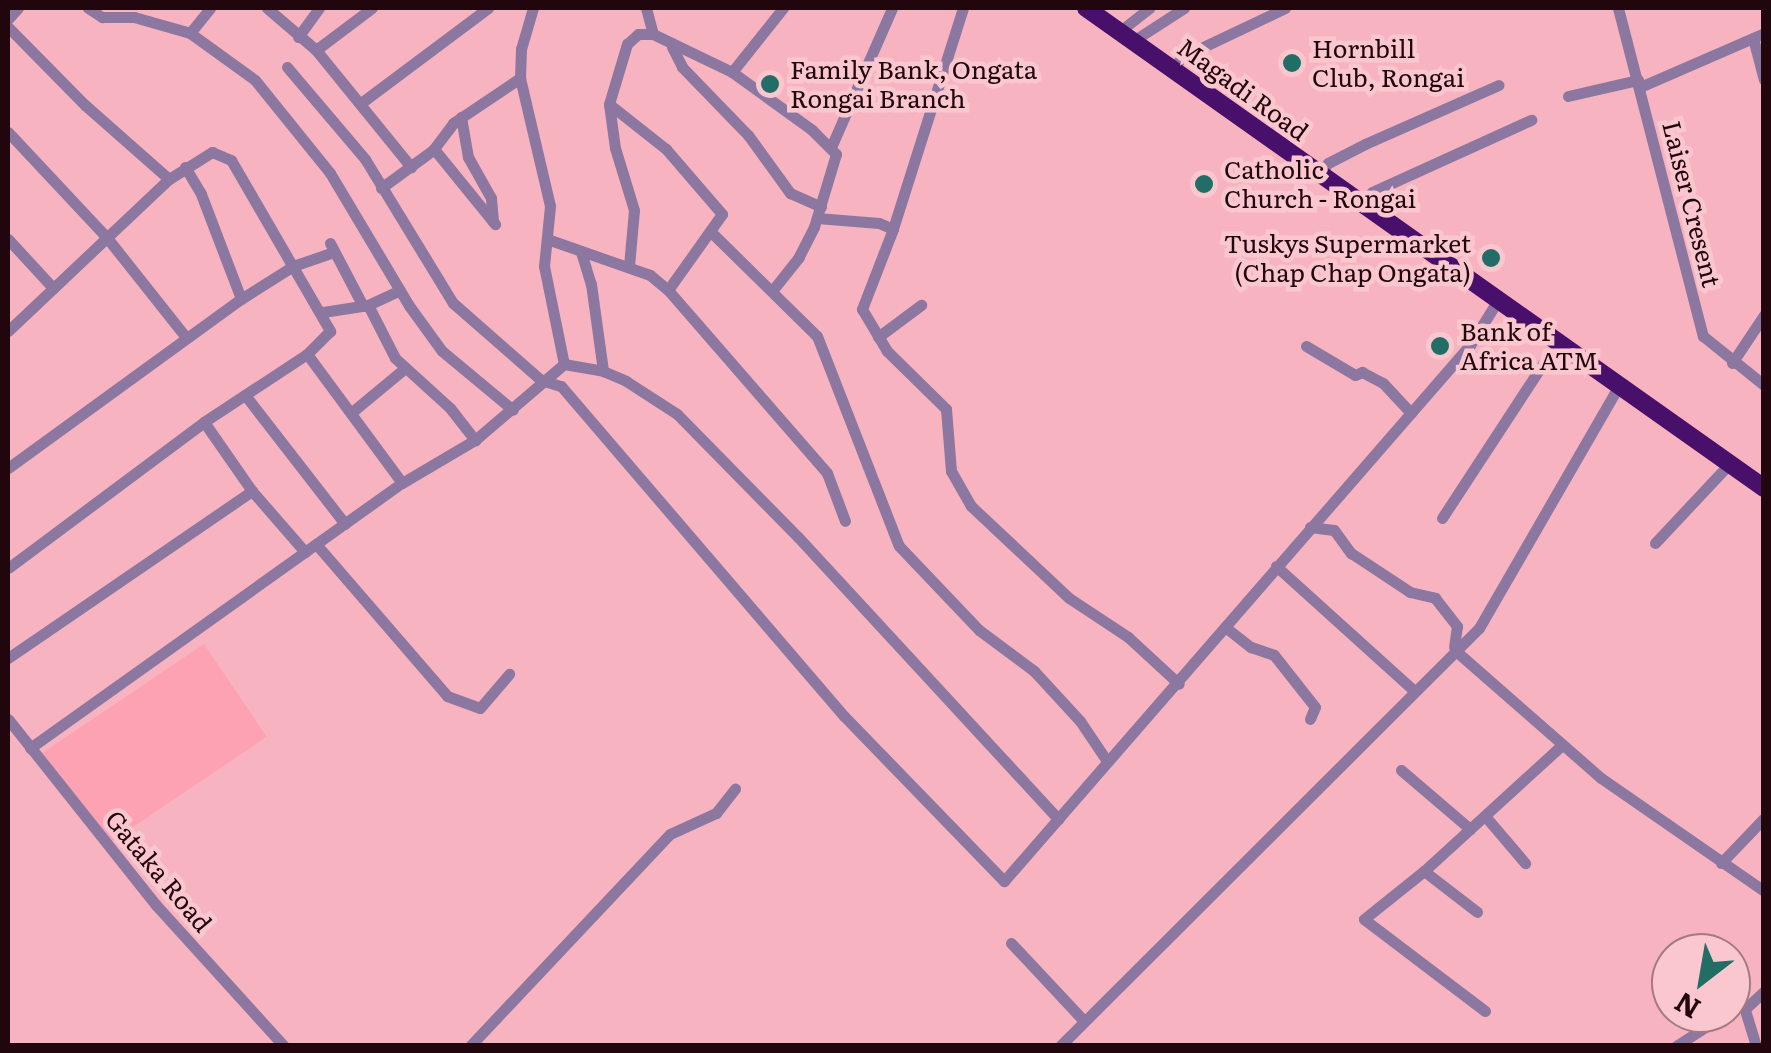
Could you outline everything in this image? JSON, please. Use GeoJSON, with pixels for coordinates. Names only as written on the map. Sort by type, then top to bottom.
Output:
{"type":"FeatureCollection","features":[{"type":"Feature","properties":{"kind":"highway","name":"Magadi Road"},"geometry":{"type":"LineString","coordinates":[[1086,8],[1764,488]]}},
{"type":"Feature","properties":{"kind":"street"},"geometry":{"type":"LineString","coordinates":[[8,19],[18,8]]}},
{"type":"Feature","properties":{"kind":"street"},"geometry":{"type":"LineString","coordinates":[[88,8],[102,18],[134,17],[190,33],[255,80],[289,117],[357,214],[400,290],[442,351],[513,410]]}},
{"type":"Feature","properties":{"kind":"street"},"geometry":{"type":"LineString","coordinates":[[190,33],[210,8]]}},
{"type":"Feature","properties":{"kind":"street"},"geometry":{"type":"LineString","coordinates":[[269,8],[316,50],[411,166]]}},
{"type":"Feature","properties":{"kind":"street"},"geometry":{"type":"LineString","coordinates":[[298,36],[320,8]]}},
{"type":"Feature","properties":{"kind":"street"},"geometry":{"type":"LineString","coordinates":[[316,50],[372,8]]}},
{"type":"Feature","properties":{"kind":"street"},"geometry":{"type":"LineString","coordinates":[[360,103],[487,8]]}},
{"type":"Feature","properties":{"kind":"street"},"geometry":{"type":"LineString","coordinates":[[533,8],[520,48],[520,78],[545,176],[550,240],[544,266],[564,364]]}},
{"type":"Feature","properties":{"kind":"street"},"geometry":{"type":"LineString","coordinates":[[646,8],[653,34]]}},
{"type":"Feature","properties":{"kind":"street"},"geometry":{"type":"LineString","coordinates":[[732,72],[784,8]]}},
{"type":"Feature","properties":{"kind":"street"},"geometry":{"type":"LineString","coordinates":[[832,145],[892,8]]}},
{"type":"Feature","properties":{"kind":"street"},"geometry":{"type":"LineString","coordinates":[[963,8],[892,229],[862,302],[878,337],[946,410],[951,471],[971,506],[1069,598],[1128,637],[1178,684]]}},
{"type":"Feature","properties":{"kind":"street"},"geometry":{"type":"LineString","coordinates":[[1126,36],[1138,12],[1149,8]]}},
{"type":"Feature","properties":{"kind":"street"},"geometry":{"type":"LineString","coordinates":[[1126,36],[1184,8]]}},
{"type":"Feature","properties":{"kind":"street"},"geometry":{"type":"LineString","coordinates":[[1172,69],[1182,57],[1285,8]]}},
{"type":"Feature","properties":{"kind":"street","name":"Laiser Cresent"},"geometry":{"type":"LineString","coordinates":[[1618,8],[1703,336],[1764,385]]}},
{"type":"Feature","properties":{"kind":"street"},"geometry":{"type":"LineString","coordinates":[[8,27],[85,105],[169,179]]}},
{"type":"Feature","properties":{"kind":"street"},"geometry":{"type":"LineString","coordinates":[[629,266],[634,210],[615,148],[609,104],[627,44],[638,34],[653,34],[672,47],[732,72],[832,145],[837,162],[819,212],[799,257],[772,292]]}},
{"type":"Feature","properties":{"kind":"street"},"geometry":{"type":"LineString","coordinates":[[1568,96],[1639,83],[1758,35],[1764,80]]}},
{"type":"Feature","properties":{"kind":"street"},"geometry":{"type":"LineString","coordinates":[[672,47],[682,67],[748,135],[790,193],[819,212],[892,229]]}},
{"type":"Feature","properties":{"kind":"street"},"geometry":{"type":"LineString","coordinates":[[287,67],[365,159],[453,303],[541,380],[561,386],[844,716],[1004,881],[1470,344],[1498,300]]}},
{"type":"Feature","properties":{"kind":"street"},"geometry":{"type":"LineString","coordinates":[[382,188],[434,148],[462,117],[520,78]]}},
{"type":"Feature","properties":{"kind":"street"},"geometry":{"type":"LineString","coordinates":[[1318,174],[1328,162],[1356,148],[1499,86]]}},
{"type":"Feature","properties":{"kind":"street"},"geometry":{"type":"LineString","coordinates":[[609,104],[658,141],[722,214],[668,290]]}},
{"type":"Feature","properties":{"kind":"street"},"geometry":{"type":"LineString","coordinates":[[434,148],[495,225],[490,198],[468,157],[462,117]]}},
{"type":"Feature","properties":{"kind":"street"},"geometry":{"type":"LineString","coordinates":[[1366,208],[1372,192],[1530,120]]}},
{"type":"Feature","properties":{"kind":"street"},"geometry":{"type":"LineString","coordinates":[[8,132],[108,239],[186,336]]}},
{"type":"Feature","properties":{"kind":"street"},"geometry":{"type":"LineString","coordinates":[[8,331],[169,179],[212,152],[231,160],[322,312],[330,335],[204,422],[8,568]]}},
{"type":"Feature","properties":{"kind":"street"},"geometry":{"type":"LineString","coordinates":[[186,167],[201,194],[241,299]]}},
{"type":"Feature","properties":{"kind":"street"},"geometry":{"type":"LineString","coordinates":[[711,232],[817,336],[899,546],[980,630],[1034,671],[1080,721],[1107,761]]}},
{"type":"Feature","properties":{"kind":"street"},"geometry":{"type":"LineString","coordinates":[[8,240],[53,288]]}},
{"type":"Feature","properties":{"kind":"street"},"geometry":{"type":"LineString","coordinates":[[550,240],[629,266],[668,290],[827,473],[844,521]]}},
{"type":"Feature","properties":{"kind":"street"},"geometry":{"type":"LineString","coordinates":[[8,468],[186,336],[293,266],[332,247],[384,340],[405,368],[450,408],[475,440]]}},
{"type":"Feature","properties":{"kind":"street"},"geometry":{"type":"LineString","coordinates":[[581,252],[603,371]]}},
{"type":"Feature","properties":{"kind":"street"},"geometry":{"type":"LineString","coordinates":[[322,312],[365,306],[400,290]]}},
{"type":"Feature","properties":{"kind":"street"},"geometry":{"type":"LineString","coordinates":[[878,337],[921,306]]}},
{"type":"Feature","properties":{"kind":"street"},"geometry":{"type":"LineString","coordinates":[[1732,363],[1764,315]]}},
{"type":"Feature","properties":{"kind":"street"},"geometry":{"type":"LineString","coordinates":[[1306,346],[1355,375],[1362,372],[1382,383],[1412,412]]}},
{"type":"Feature","properties":{"kind":"street"},"geometry":{"type":"LineString","coordinates":[[1442,518],[1546,359],[1561,346]]}},
{"type":"Feature","properties":{"kind":"street"},"geometry":{"type":"LineString","coordinates":[[307,354],[402,483]]}},
{"type":"Feature","properties":{"kind":"street"},"geometry":{"type":"LineString","coordinates":[[30,748],[402,483],[475,440],[564,364],[603,371],[677,414],[798,537],[1058,819]]}},
{"type":"Feature","properties":{"kind":"street"},"geometry":{"type":"LineString","coordinates":[[352,412],[405,368]]}},
{"type":"Feature","properties":{"kind":"street"},"geometry":{"type":"LineString","coordinates":[[1060,1046],[1491,613],[1620,386]]}},
{"type":"Feature","properties":{"kind":"street"},"geometry":{"type":"LineString","coordinates":[[245,395],[345,524]]}},
{"type":"Feature","properties":{"kind":"street"},"geometry":{"type":"LineString","coordinates":[[204,422],[252,491],[447,696],[480,708],[509,674]]}},
{"type":"Feature","properties":{"kind":"street"},"geometry":{"type":"LineString","coordinates":[[1654,543],[1730,463]]}},
{"type":"Feature","properties":{"kind":"street"},"geometry":{"type":"LineString","coordinates":[[8,658],[252,491]]}},
{"type":"Feature","properties":{"kind":"street"},"geometry":{"type":"LineString","coordinates":[[1310,526],[1334,530],[1351,554],[1410,592],[1435,598],[1456,626],[1456,650],[1562,745],[1764,891]]}},
{"type":"Feature","properties":{"kind":"street"},"geometry":{"type":"LineString","coordinates":[[1276,566],[1414,690]]}},
{"type":"Feature","properties":{"kind":"street"},"geometry":{"type":"LineString","coordinates":[[1225,627],[1251,646],[1274,655],[1315,707],[1310,719]]}},
{"type":"Feature","properties":{"kind":"street","name":"Gataka Road"},"geometry":{"type":"LineString","coordinates":[[8,719],[156,905],[284,1046]]}},
{"type":"Feature","properties":{"kind":"street"},"geometry":{"type":"LineString","coordinates":[[1485,1010],[1365,922],[1365,916],[1424,871],[1562,745]]}},
{"type":"Feature","properties":{"kind":"street"},"geometry":{"type":"LineString","coordinates":[[1400,770],[1470,829]]}},
{"type":"Feature","properties":{"kind":"street"},"geometry":{"type":"LineString","coordinates":[[470,1046],[670,834],[716,813],[735,790]]}},
{"type":"Feature","properties":{"kind":"street"},"geometry":{"type":"LineString","coordinates":[[1484,816],[1525,864]]}},
{"type":"Feature","properties":{"kind":"street"},"geometry":{"type":"LineString","coordinates":[[1721,863],[1764,818]]}},
{"type":"Feature","properties":{"kind":"street"},"geometry":{"type":"LineString","coordinates":[[1424,871],[1477,912]]}},
{"type":"Feature","properties":{"kind":"street"},"geometry":{"type":"LineString","coordinates":[[1011,943],[1084,1021]]}},
{"type":"Feature","properties":{"kind":"shaded area"},"geometry":{"type":"Polygon","coordinates":[[[204,644],[267,737],[105,846],[42,753],[204,644]]]}},
{"type":"Feature","properties":{"kind":"place","name":"Hornbill Club, Rongai"},"geometry":{"type":"Point","coordinates":[1292,63]}},
{"type":"Feature","properties":{"kind":"place","name":"Family Bank, Ongata Rongai Branch"},"geometry":{"type":"Point","coordinates":[770,84]}},
{"type":"Feature","properties":{"kind":"place","name":"Catholic Church - Rongai"},"geometry":{"type":"Point","coordinates":[1204,184]}},
{"type":"Feature","properties":{"kind":"place","name":"Tuskys Supermarket (Chap Chap Ongata)"},"geometry":{"type":"Point","coordinates":[1491,258]}},
{"type":"Feature","properties":{"kind":"place","name":"Bank of Africa ATM"},"geometry":{"type":"Point","coordinates":[1440,346]}}]}
